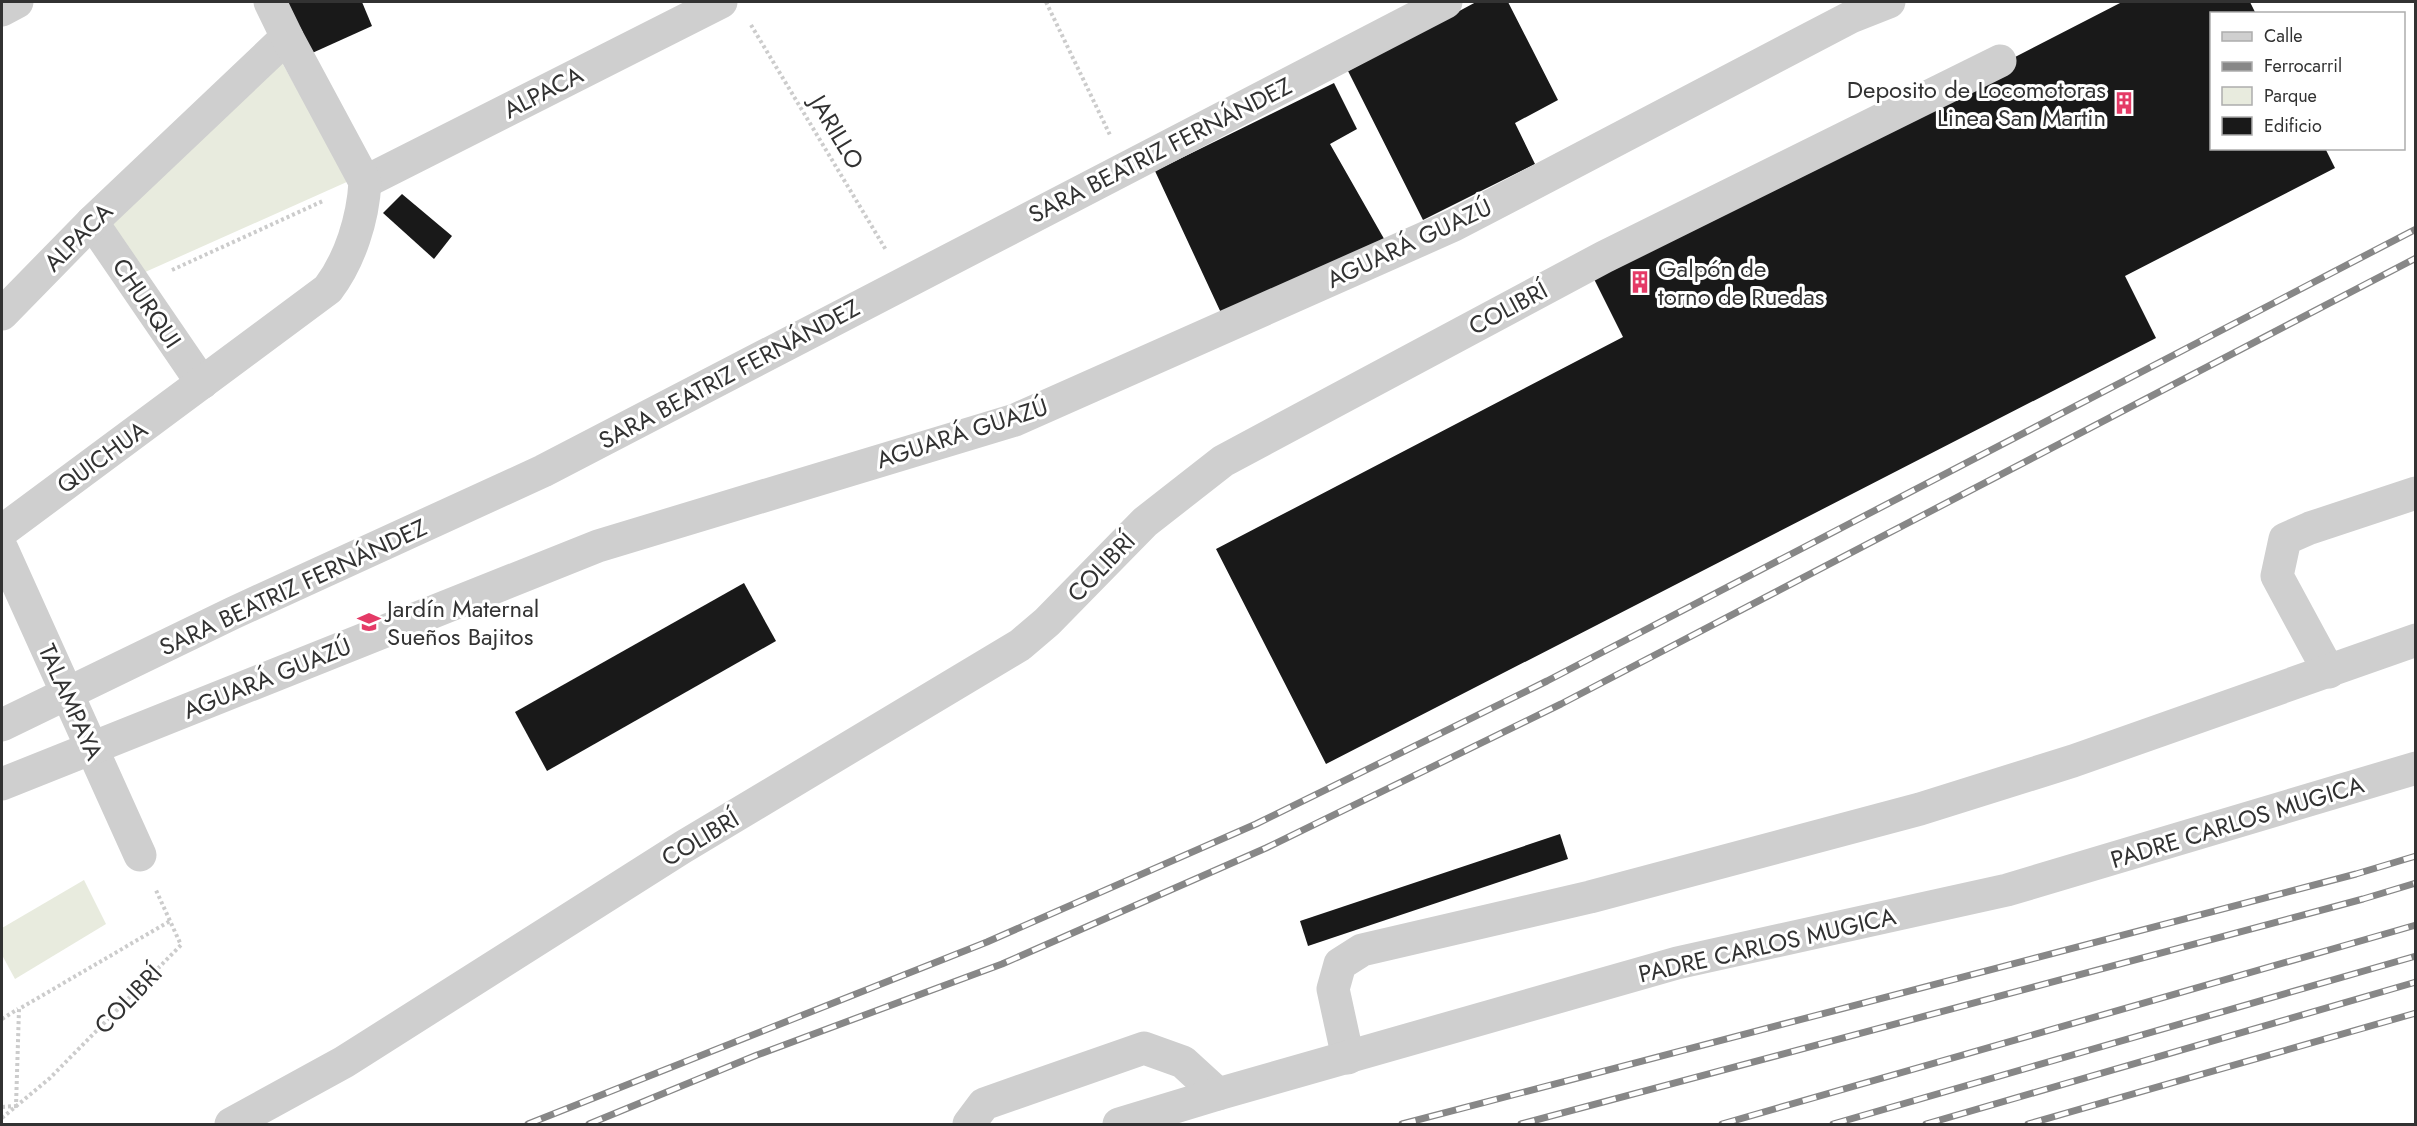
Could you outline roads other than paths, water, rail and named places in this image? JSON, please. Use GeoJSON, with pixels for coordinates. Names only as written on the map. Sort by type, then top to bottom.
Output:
{"type":"FeatureCollection","features":[{"type":"Feature","properties":{"kind":"street"},"geometry":{"type":"LineString","coordinates":[[2,10],[17,2]]}},
{"type":"Feature","properties":{"kind":"street"},"geometry":{"type":"LineString","coordinates":[[270,2],[286,37],[365,182]]}},
{"type":"Feature","properties":{"kind":"street","name":"ALPACA"},"geometry":{"type":"LineString","coordinates":[[365,182],[721,2]]}},
{"type":"Feature","properties":{"kind":"street","name":"SARA BEATRIZ FERNÁNDEZ"},"geometry":{"type":"LineString","coordinates":[[2,725],[233,613],[543,471],[1446,2]]}},
{"type":"Feature","properties":{"kind":"street","name":"AGUARÁ GUAZÚ"},"geometry":{"type":"LineString","coordinates":[[2,784],[598,546],[1015,420],[1454,225],[1851,17],[1889,2]]}},
{"type":"Feature","properties":{"kind":"street","name":"ALPACA"},"geometry":{"type":"LineString","coordinates":[[2,314],[92,222],[286,37]]}},
{"type":"Feature","properties":{"kind":"street","name":"COLIBRÍ"},"geometry":{"type":"LineString","coordinates":[[231,1125],[344,1062],[674,853],[1020,645],[1047,622],[1146,522],[1223,461],[1604,257],[2000,61]]}},
{"type":"Feature","properties":{"kind":"street","name":"QUICHUA"},"geometry":{"type":"LineString","coordinates":[[2,531],[328,289],[337,277],[359,220],[364,203],[365,182]]}},
{"type":"Feature","properties":{"kind":"street","name":"CHURQUI"},"geometry":{"type":"LineString","coordinates":[[92,222],[202,383]]}},
{"type":"Feature","properties":{"kind":"street"},"geometry":{"type":"LineString","coordinates":[[2329,672],[2277,576],[2285,539],[2310,528],[2415,493]]}},
{"type":"Feature","properties":{"kind":"street","name":"TALAMPAYA"},"geometry":{"type":"LineString","coordinates":[[2,549],[140,855]]}},
{"type":"Feature","properties":{"kind":"street"},"geometry":{"type":"LineString","coordinates":[[1348,1058],[1333,989],[1340,964],[1362,950],[1590,897],[1920,808],[2073,760],[2415,640]]}},
{"type":"Feature","properties":{"kind":"street","name":"PADRE CARLOS MUGICA"},"geometry":{"type":"LineString","coordinates":[[1119,1125],[1218,1094],[1677,963],[2007,890],[2415,768]]}},
{"type":"Feature","properties":{"kind":"street"},"geometry":{"type":"LineString","coordinates":[[969,1125],[984,1104],[1144,1048],[1184,1062],[1218,1094]]}},
{"type":"Feature","properties":{"kind":"railway"},"geometry":{"type":"LineString","coordinates":[[528,1124],[987,942],[1256,824],[1547,681],[2416,229]]}},
{"type":"Feature","properties":{"kind":"railway"},"geometry":{"type":"LineString","coordinates":[[589,1124],[757,1055],[1002,964],[1266,848],[1561,704],[2416,258]]}},
{"type":"Feature","properties":{"kind":"railway"},"geometry":{"type":"LineString","coordinates":[[1402,1124],[2356,874],[2416,856]]}},
{"type":"Feature","properties":{"kind":"railway"},"geometry":{"type":"LineString","coordinates":[[1521,1124],[2416,883]]}},
{"type":"Feature","properties":{"kind":"railway"},"geometry":{"type":"LineString","coordinates":[[1722,1124],[2416,925]]}},
{"type":"Feature","properties":{"kind":"railway"},"geometry":{"type":"LineString","coordinates":[[1833,1124],[2416,956]]}},
{"type":"Feature","properties":{"kind":"railway"},"geometry":{"type":"LineString","coordinates":[[1926,1124],[2416,982]]}},
{"type":"Feature","properties":{"kind":"railway"},"geometry":{"type":"LineString","coordinates":[[2028,1124],[2416,1013]]}},
{"type":"Feature","properties":{"kind":"place","name":"Deposito de Locomotoras Linea San Martin"},"geometry":{"type":"Point","coordinates":[2124,103]}},
{"type":"Feature","properties":{"kind":"place","name":"Galpón de torno de Ruedas"},"geometry":{"type":"Point","coordinates":[1640,282]}},
{"type":"Feature","properties":{"kind":"place","name":"Jardín Maternal Sueños Bajitos"},"geometry":{"type":"Point","coordinates":[369,622]}}]}
